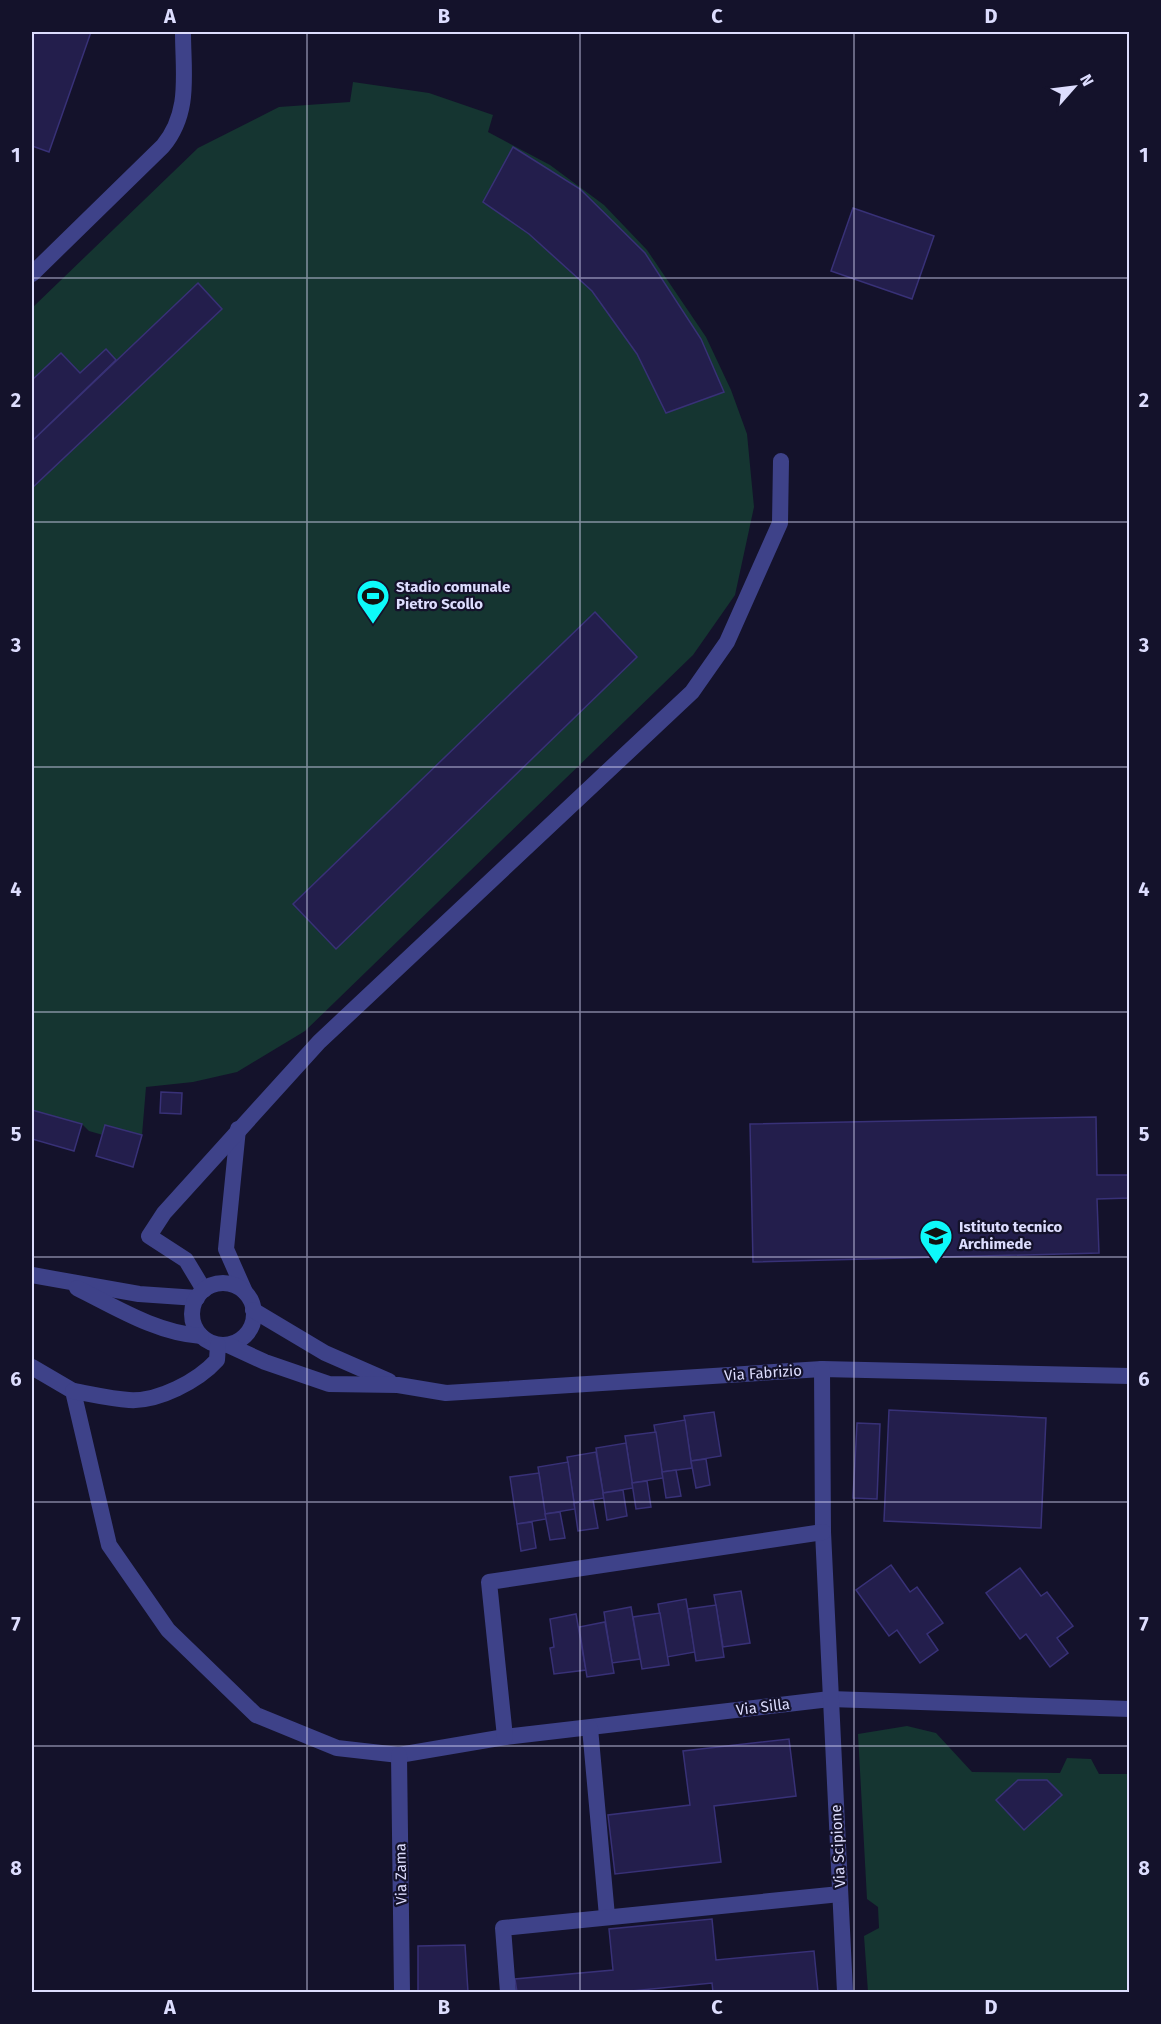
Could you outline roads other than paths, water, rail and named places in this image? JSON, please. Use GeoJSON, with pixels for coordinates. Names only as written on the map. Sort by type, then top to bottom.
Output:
{"type":"FeatureCollection","features":[{"type":"Feature","properties":{"kind":"street"},"geometry":{"type":"LineString","coordinates":[[32,274],[163,146],[176,130],[184,106],[183,32]]}},
{"type":"Feature","properties":{"kind":"street"},"geometry":{"type":"LineString","coordinates":[[201,1294],[197,1275],[186,1260],[149,1236],[164,1213],[319,1042],[692,692],[727,642],[780,523],[781,461]]}},
{"type":"Feature","properties":{"kind":"street"},"geometry":{"type":"LineString","coordinates":[[238,1129],[226,1249],[253,1310],[325,1353],[398,1385]]}},
{"type":"Feature","properties":{"kind":"street"},"geometry":{"type":"LineString","coordinates":[[32,1275],[139,1294],[201,1294]]}},
{"type":"Feature","properties":{"kind":"street"},"geometry":{"type":"LineString","coordinates":[[63,1280],[129,1315],[179,1334],[201,1336],[264,1362],[329,1384],[398,1385]]}},
{"type":"Feature","properties":{"kind":"street"},"geometry":{"type":"LineString","coordinates":[[201,1336],[193,1322],[193,1305],[201,1294],[212,1286],[229,1284],[244,1292]]}},
{"type":"Feature","properties":{"kind":"street"},"geometry":{"type":"LineString","coordinates":[[223,1345],[237,1342],[250,1328],[253,1310]]}},
{"type":"Feature","properties":{"kind":"street"},"geometry":{"type":"LineString","coordinates":[[32,1367],[73,1391],[131,1401],[159,1395],[205,1373],[218,1360],[223,1345]]}},
{"type":"Feature","properties":{"kind":"street","name":"Via Fabrizio"},"geometry":{"type":"LineString","coordinates":[[398,1385],[446,1393],[822,1369],[1130,1376]]}},
{"type":"Feature","properties":{"kind":"street","name":"Via Scipione"},"geometry":{"type":"LineString","coordinates":[[822,1369],[824,1532],[830,1699],[845,1992]]}},
{"type":"Feature","properties":{"kind":"street","name":"Via Silla"},"geometry":{"type":"LineString","coordinates":[[73,1391],[109,1545],[168,1630],[256,1715],[337,1748],[399,1755],[505,1737],[830,1699],[1130,1709]]}},
{"type":"Feature","properties":{"kind":"street"},"geometry":{"type":"LineString","coordinates":[[505,1737],[489,1582],[824,1532]]}},
{"type":"Feature","properties":{"kind":"street"},"geometry":{"type":"LineString","coordinates":[[590,1728],[607,1916]]}},
{"type":"Feature","properties":{"kind":"street","name":"Via Zama"},"geometry":{"type":"LineString","coordinates":[[399,1755],[402,1992]]}},
{"type":"Feature","properties":{"kind":"street"},"geometry":{"type":"LineString","coordinates":[[508,1992],[502,1928],[840,1894]]}},
{"type":"Feature","properties":{"kind":"place","name":"Stadio comunale Pietro Scollo"},"geometry":{"type":"Point","coordinates":[373,625]}},
{"type":"Feature","properties":{"kind":"place","name":"Istituto tecnico Archimede"},"geometry":{"type":"Point","coordinates":[936,1265]}}]}
